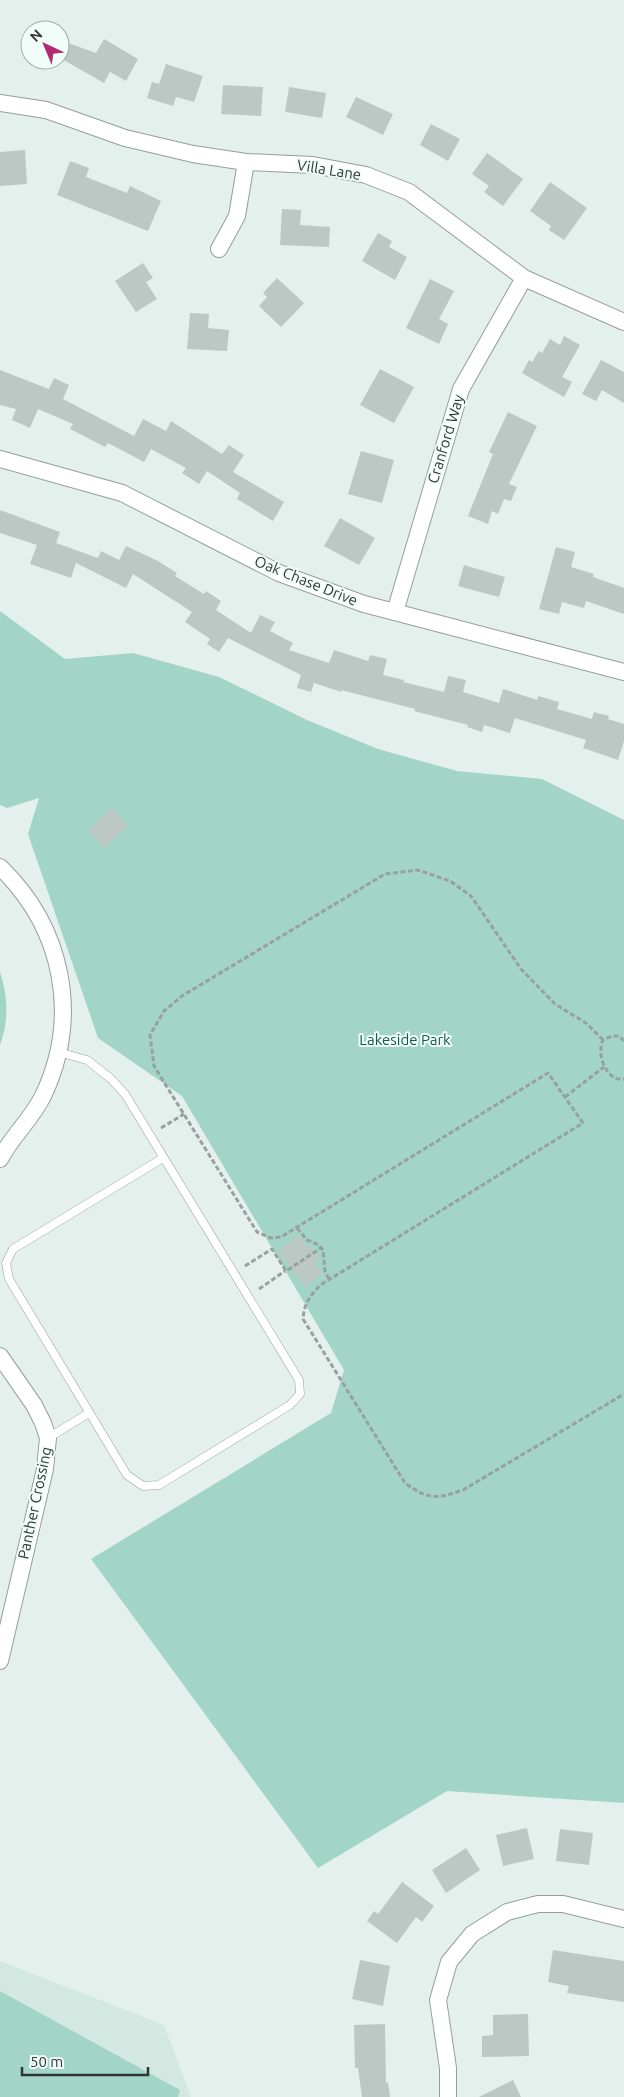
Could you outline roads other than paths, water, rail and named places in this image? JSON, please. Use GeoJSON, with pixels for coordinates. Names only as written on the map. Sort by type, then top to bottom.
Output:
{"type":"FeatureCollection","features":[{"type":"Feature","properties":{"kind":"street","name":"Villa Lane"},"geometry":{"type":"LineString","coordinates":[[0,103],[46,110],[125,138],[193,154],[246,162],[313,165],[357,173],[409,192],[524,278],[624,322]]}},
{"type":"Feature","properties":{"kind":"street"},"geometry":{"type":"LineString","coordinates":[[220,249],[237,216],[246,162]]}},
{"type":"Feature","properties":{"kind":"street","name":"Cranford Way"},"geometry":{"type":"LineString","coordinates":[[395,612],[461,389],[524,278]]}},
{"type":"Feature","properties":{"kind":"street","name":"Oak Chase Drive"},"geometry":{"type":"LineString","coordinates":[[0,459],[122,493],[279,573],[339,595],[395,612],[624,672]]}},
{"type":"Feature","properties":{"kind":"street"},"geometry":{"type":"LineString","coordinates":[[0,867],[29,899],[44,924],[54,950],[63,1002],[63,1028],[58,1052],[42,1097],[30,1117],[13,1137],[0,1159]]}},
{"type":"Feature","properties":{"kind":"street","name":"Panther Crossing"},"geometry":{"type":"LineString","coordinates":[[0,1356],[34,1405],[48,1438],[44,1469],[0,1661]]}},
{"type":"Feature","properties":{"kind":"street"},"geometry":{"type":"LineString","coordinates":[[448,2097],[448,2068],[438,2000],[449,1962],[472,1934],[507,1912],[538,1904],[564,1904],[624,1918]]}},
{"type":"Feature","properties":{"kind":"lane"},"geometry":{"type":"LineString","coordinates":[[58,1052],[87,1060],[110,1078],[125,1094],[299,1380],[300,1394],[290,1405],[159,1485],[143,1486],[127,1475],[8,1279],[6,1263],[13,1249],[163,1158]]}},
{"type":"Feature","properties":{"kind":"lane"},"geometry":{"type":"LineString","coordinates":[[48,1438],[89,1413]]}},
{"type":"Feature","properties":{"kind":"park label","name":"Lakeside Park"},"geometry":{"type":"Point","coordinates":[405,1040]}}]}
